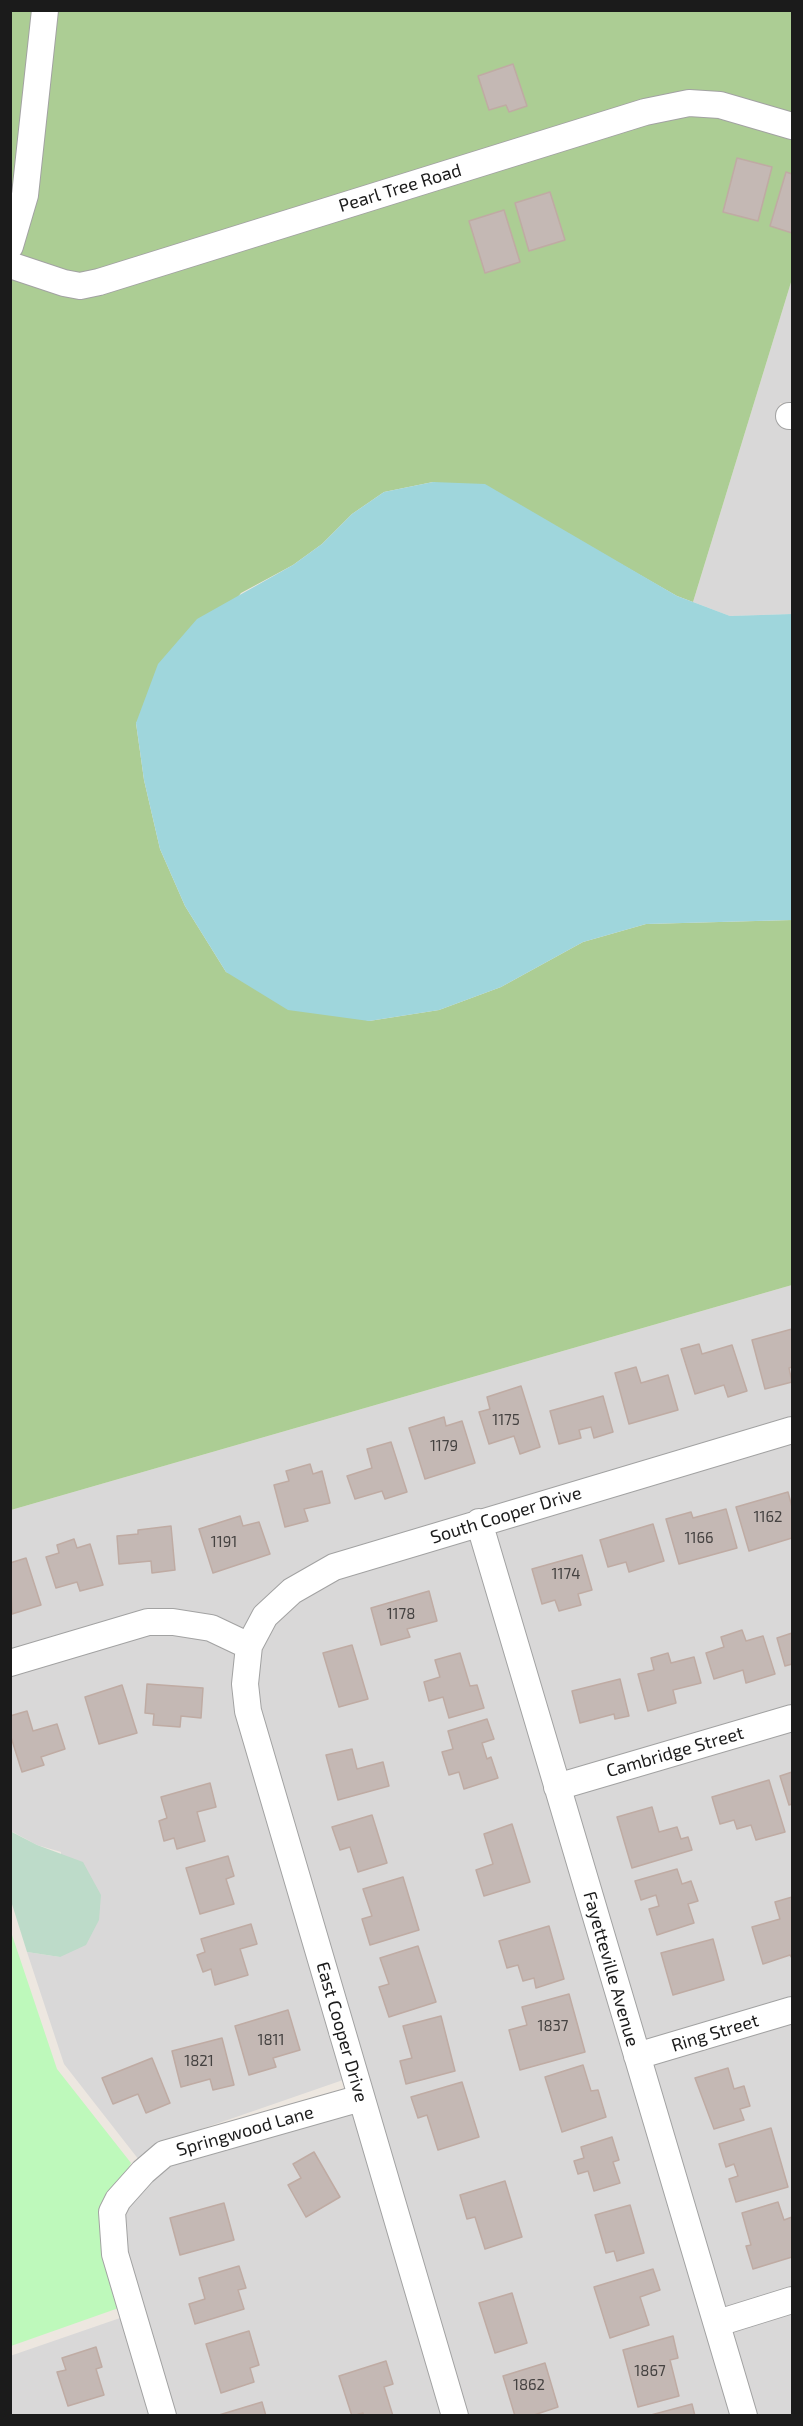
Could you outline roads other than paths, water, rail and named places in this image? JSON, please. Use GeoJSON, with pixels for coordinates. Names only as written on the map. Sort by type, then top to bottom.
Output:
{"type":"FeatureCollection","features":[{"type":"Feature","properties":{"kind":"street"},"geometry":{"type":"LineString","coordinates":[[10,246],[25,195],[45,10]]}},
{"type":"Feature","properties":{"kind":"street","name":"Pearl Tree Road"},"geometry":{"type":"LineString","coordinates":[[10,265],[64,284],[80,286],[99,282],[645,112],[689,103],[720,105],[792,126]]}},
{"type":"Feature","properties":{"kind":"street","name":"South Cooper Drive"},"geometry":{"type":"LineString","coordinates":[[249,1646],[265,1616],[292,1591],[334,1567],[792,1430]]}},
{"type":"Feature","properties":{"kind":"street","name":"Fayetteville Avenue"},"geometry":{"type":"LineString","coordinates":[[479,1522],[744,2415]]}},
{"type":"Feature","properties":{"kind":"street"},"geometry":{"type":"LineString","coordinates":[[10,1663],[148,1622],[174,1622],[211,1628],[249,1646]]}},
{"type":"Feature","properties":{"kind":"street","name":"East Cooper Drive"},"geometry":{"type":"LineString","coordinates":[[249,1646],[245,1684],[248,1711],[455,2415]]}},
{"type":"Feature","properties":{"kind":"street","name":"Cambridge Street"},"geometry":{"type":"LineString","coordinates":[[557,1787],[792,1718]]}},
{"type":"Feature","properties":{"kind":"street","name":"Ring Street"},"geometry":{"type":"LineString","coordinates":[[637,2056],[792,2010]]}},
{"type":"Feature","properties":{"kind":"street","name":"Springwood Lane"},"geometry":{"type":"LineString","coordinates":[[163,2415],[115,2254],[112,2212],[118,2200],[143,2172],[164,2154],[361,2098]]}},
{"type":"Feature","properties":{"kind":"street"},"geometry":{"type":"LineString","coordinates":[[718,2322],[792,2300]]}},
{"type":"Feature","properties":{"kind":"water"},"geometry":{"type":"Polygon","coordinates":[[[433,482],[485,484],[677,596],[730,616],[792,614],[792,920],[646,924],[583,942],[501,987],[439,1010],[369,1021],[288,1010],[226,972],[185,906],[160,849],[144,780],[136,723],[158,664],[197,619],[293,565],[322,544],[352,514],[384,492],[433,482]]]}}]}
